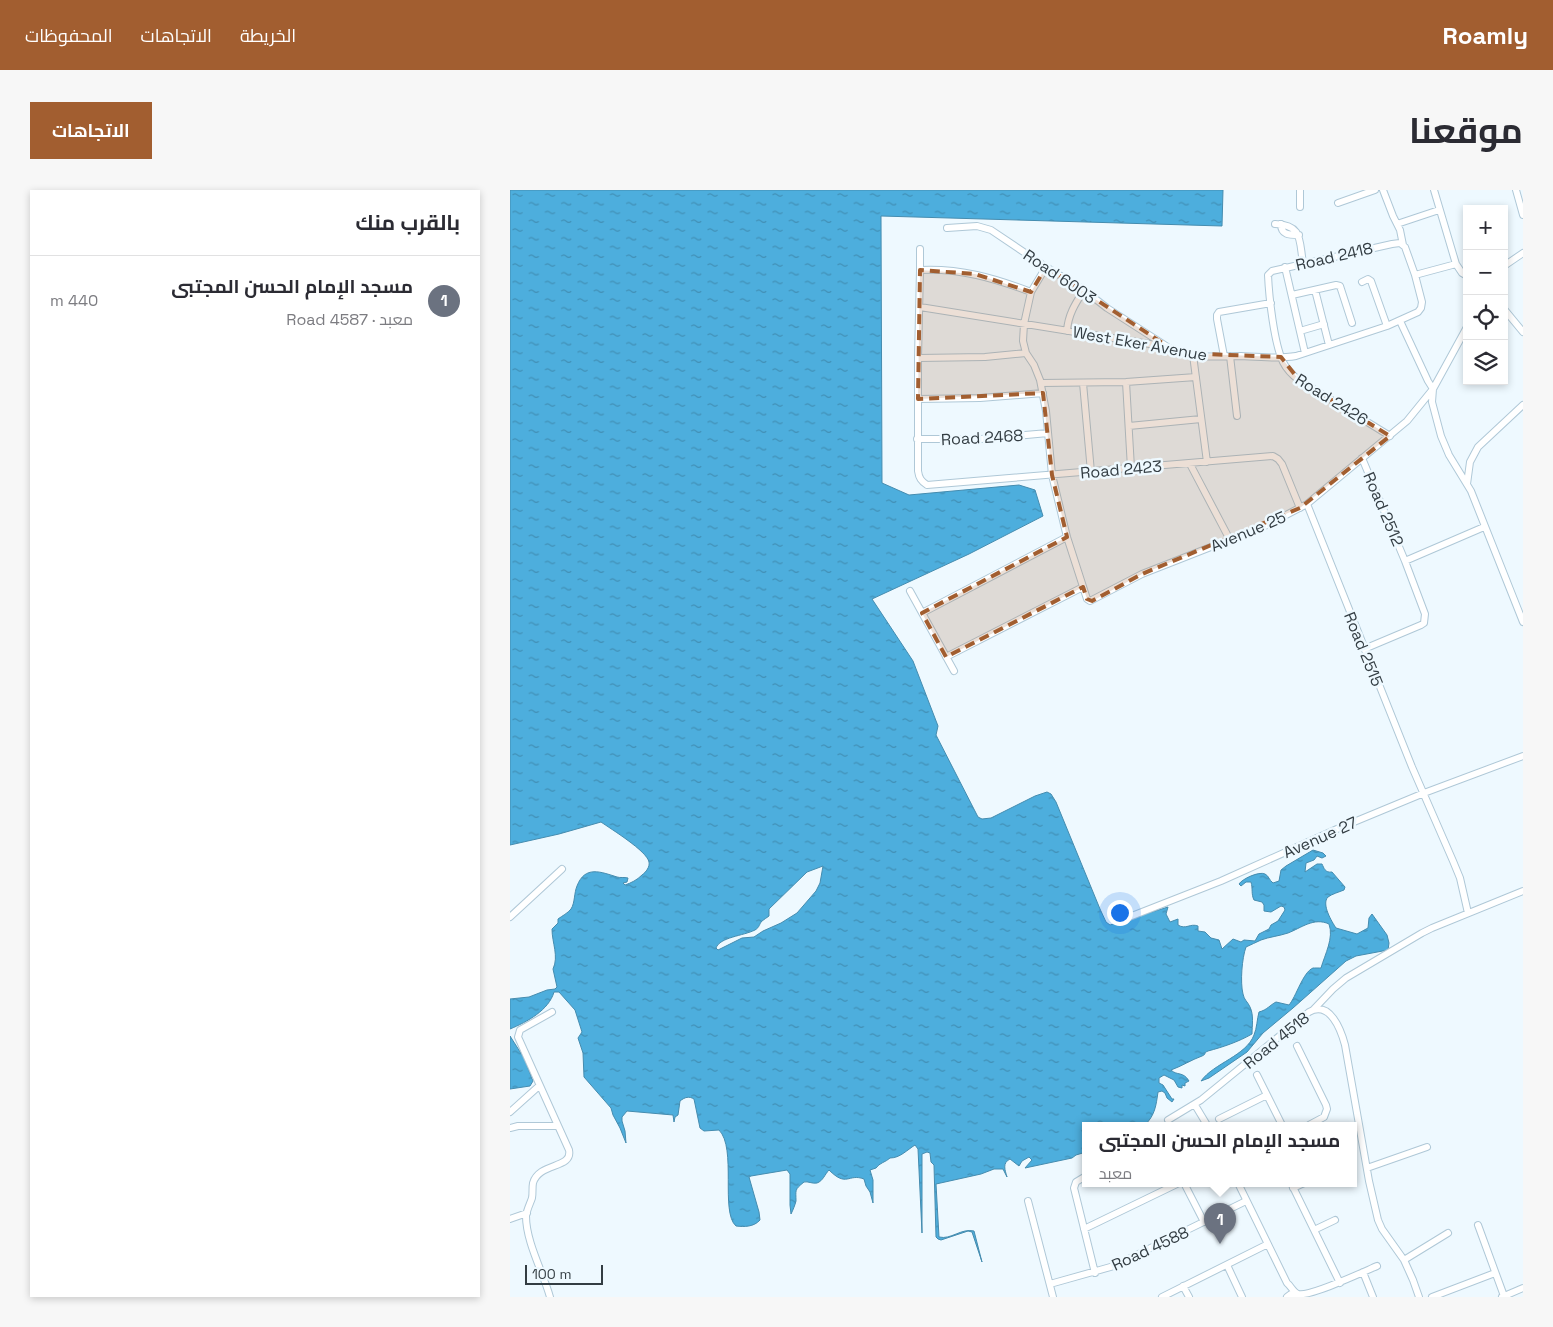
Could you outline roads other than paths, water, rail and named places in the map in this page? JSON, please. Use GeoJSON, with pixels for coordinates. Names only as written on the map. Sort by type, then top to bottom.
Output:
{"type":"FeatureCollection","features":[{"type":"Feature","properties":{"kind":"street"},"geometry":{"type":"LineString","coordinates":[[1300,190],[1300,206]]}},
{"type":"Feature","properties":{"kind":"street"},"geometry":{"type":"LineString","coordinates":[[1338,202],[1373,190]]}},
{"type":"Feature","properties":{"kind":"street"},"geometry":{"type":"LineString","coordinates":[[1383,190],[1402,235],[1403,245],[1415,275],[1422,302],[1418,312],[1400,321],[1428,381],[1434,389],[1432,402],[1441,436],[1449,455],[1467,484],[1523,622]]}},
{"type":"Feature","properties":{"kind":"street"},"geometry":{"type":"LineString","coordinates":[[1434,190],[1456,264],[1463,274]]}},
{"type":"Feature","properties":{"kind":"street"},"geometry":{"type":"LineString","coordinates":[[1516,190],[1523,215]]}},
{"type":"Feature","properties":{"kind":"street"},"geometry":{"type":"LineString","coordinates":[[1397,224],[1440,210]]}},
{"type":"Feature","properties":{"kind":"street"},"geometry":{"type":"LineString","coordinates":[[1278,224],[1295,229],[1299,235],[1303,263]]}},
{"type":"Feature","properties":{"kind":"street","name":"Road 6003"},"geometry":{"type":"LineString","coordinates":[[947,228],[977,226],[986,228],[1084,290],[1107,308],[1166,346]]}},
{"type":"Feature","properties":{"kind":"street","name":"Road 2418"},"geometry":{"type":"LineString","coordinates":[[1271,303],[1268,276],[1272,271],[1396,243],[1403,245]]}},
{"type":"Feature","properties":{"kind":"street"},"geometry":{"type":"LineString","coordinates":[[917,439],[920,249]]}},
{"type":"Feature","properties":{"kind":"street"},"geometry":{"type":"LineString","coordinates":[[1508,263],[1523,253]]}},
{"type":"Feature","properties":{"kind":"street"},"geometry":{"type":"LineString","coordinates":[[1415,275],[1456,264]]}},
{"type":"Feature","properties":{"kind":"street"},"geometry":{"type":"LineString","coordinates":[[946,657],[1083,587],[1067,537],[1052,475],[1041,383],[1037,369],[1026,353],[1023,341],[1024,324],[1031,292],[1046,267]]}},
{"type":"Feature","properties":{"kind":"street"},"geometry":{"type":"LineString","coordinates":[[1285,267],[1305,353]]}},
{"type":"Feature","properties":{"kind":"street"},"geometry":{"type":"LineString","coordinates":[[920,270],[983,275],[1031,292]]}},
{"type":"Feature","properties":{"kind":"street"},"geometry":{"type":"LineString","coordinates":[[1362,282],[1368,279],[1371,281],[1387,326]]}},
{"type":"Feature","properties":{"kind":"street"},"geometry":{"type":"LineString","coordinates":[[1292,295],[1336,285],[1340,286],[1352,323]]}},
{"type":"Feature","properties":{"kind":"street"},"geometry":{"type":"LineString","coordinates":[[1067,331],[1068,320],[1084,290]]}},
{"type":"Feature","properties":{"kind":"street"},"geometry":{"type":"LineString","coordinates":[[1315,290],[1330,346]]}},
{"type":"Feature","properties":{"kind":"street"},"geometry":{"type":"LineString","coordinates":[[1237,416],[1227,356],[1217,320],[1219,312],[1271,303],[1281,357]]}},
{"type":"Feature","properties":{"kind":"street","name":"West Eker Avenue"},"geometry":{"type":"LineString","coordinates":[[920,307],[1166,346],[1178,353],[1227,356],[1291,357],[1330,346],[1400,321]]}},
{"type":"Feature","properties":{"kind":"street"},"geometry":{"type":"LineString","coordinates":[[1508,314],[1523,332]]}},
{"type":"Feature","properties":{"kind":"street"},"geometry":{"type":"LineString","coordinates":[[1300,331],[1324,324]]}},
{"type":"Feature","properties":{"kind":"street","name":"Avenue 25"},"geometry":{"type":"LineString","coordinates":[[1083,587],[1088,601],[1092,601],[1142,574],[1267,525],[1307,504],[1407,421],[1434,389],[1463,335]]}},
{"type":"Feature","properties":{"kind":"street"},"geometry":{"type":"LineString","coordinates":[[918,358],[978,357],[1026,353]]}},
{"type":"Feature","properties":{"kind":"street"},"geometry":{"type":"LineString","coordinates":[[1193,355],[1207,462]]}},
{"type":"Feature","properties":{"kind":"street","name":"Road 2426"},"geometry":{"type":"LineString","coordinates":[[1281,357],[1289,372],[1299,380],[1390,436]]}},
{"type":"Feature","properties":{"kind":"street"},"geometry":{"type":"LineString","coordinates":[[1041,383],[1126,382],[1196,377]]}},
{"type":"Feature","properties":{"kind":"street"},"geometry":{"type":"LineString","coordinates":[[1126,382],[1131,468]]}},
{"type":"Feature","properties":{"kind":"street"},"geometry":{"type":"LineString","coordinates":[[1083,383],[1091,472]]}},
{"type":"Feature","properties":{"kind":"street"},"geometry":{"type":"LineString","coordinates":[[918,399],[980,398],[1043,393]]}},
{"type":"Feature","properties":{"kind":"street"},"geometry":{"type":"LineString","coordinates":[[1467,484],[1470,462],[1478,447],[1523,405]]}},
{"type":"Feature","properties":{"kind":"street"},"geometry":{"type":"LineString","coordinates":[[1129,426],[1201,419]]}},
{"type":"Feature","properties":{"kind":"street","name":"Road 2468"},"geometry":{"type":"LineString","coordinates":[[917,439],[981,439],[1048,434]]}},
{"type":"Feature","properties":{"kind":"street","name":"Road 2423"},"geometry":{"type":"LineString","coordinates":[[917,439],[919,476],[921,481],[927,485],[1273,456],[1282,464],[1300,508]]}},
{"type":"Feature","properties":{"kind":"street","name":"Road 2512"},"geometry":{"type":"LineString","coordinates":[[1362,458],[1425,614],[1424,623],[1364,648]]}},
{"type":"Feature","properties":{"kind":"street"},"geometry":{"type":"LineString","coordinates":[[1190,464],[1230,540]]}},
{"type":"Feature","properties":{"kind":"street","name":"Road 2515"},"geometry":{"type":"LineString","coordinates":[[1307,504],[1364,648],[1453,861],[1468,913]]}},
{"type":"Feature","properties":{"kind":"street","name":"Road 2512"},"geometry":{"type":"LineString","coordinates":[[1405,561],[1484,527]]}},
{"type":"Feature","properties":{"kind":"street"},"geometry":{"type":"LineString","coordinates":[[922,613],[1067,537]]}},
{"type":"Feature","properties":{"kind":"street"},"geometry":{"type":"LineString","coordinates":[[910,591],[954,671]]}},
{"type":"Feature","properties":{"kind":"street","name":"Avenue 27"},"geometry":{"type":"LineString","coordinates":[[1118,921],[1221,881],[1337,829],[1424,793],[1523,756]]}},
{"type":"Feature","properties":{"kind":"street"},"geometry":{"type":"LineString","coordinates":[[510,917],[562,869]]}},
{"type":"Feature","properties":{"kind":"street"},"geometry":{"type":"LineString","coordinates":[[1313,1010],[1333,988],[1354,973],[1432,928],[1523,891]]}},
{"type":"Feature","properties":{"kind":"street","name":"Road 4518"},"geometry":{"type":"LineString","coordinates":[[1168,1120],[1195,1105],[1313,1010],[1322,1009],[1330,1014],[1342,1034],[1348,1056],[1378,1220],[1382,1229],[1404,1260],[1419,1297]]}},
{"type":"Feature","properties":{"kind":"street"},"geometry":{"type":"LineString","coordinates":[[550,1297],[530,1240],[526,1213],[532,1198],[536,1176],[547,1168],[565,1162],[570,1155],[519,1041],[518,1033],[523,1028],[552,1012]]}},
{"type":"Feature","properties":{"kind":"street"},"geometry":{"type":"LineString","coordinates":[[1297,1046],[1327,1109],[1324,1117],[1315,1122]]}},
{"type":"Feature","properties":{"kind":"street"},"geometry":{"type":"LineString","coordinates":[[1257,1075],[1280,1122]]}},
{"type":"Feature","properties":{"kind":"street"},"geometry":{"type":"LineString","coordinates":[[510,1112],[539,1086]]}},
{"type":"Feature","properties":{"kind":"street"},"geometry":{"type":"LineString","coordinates":[[1219,1119],[1267,1095]]}},
{"type":"Feature","properties":{"kind":"street"},"geometry":{"type":"LineString","coordinates":[[1195,1105],[1205,1122]]}},
{"type":"Feature","properties":{"kind":"street"},"geometry":{"type":"LineString","coordinates":[[510,1128],[518,1126],[558,1126]]}},
{"type":"Feature","properties":{"kind":"street"},"geometry":{"type":"LineString","coordinates":[[1367,1168],[1427,1147]]}},
{"type":"Feature","properties":{"kind":"street"},"geometry":{"type":"LineString","coordinates":[[1082,1178],[1076,1182],[1074,1188],[1094,1273]]}},
{"type":"Feature","properties":{"kind":"street"},"geometry":{"type":"LineString","coordinates":[[1084,1229],[1171,1187]]}},
{"type":"Feature","properties":{"kind":"street"},"geometry":{"type":"LineString","coordinates":[[1186,1187],[1204,1222]]}},
{"type":"Feature","properties":{"kind":"street"},"geometry":{"type":"LineString","coordinates":[[1240,1187],[1287,1283],[1299,1295]]}},
{"type":"Feature","properties":{"kind":"street"},"geometry":{"type":"LineString","coordinates":[[1292,1187],[1340,1283]]}},
{"type":"Feature","properties":{"kind":"street"},"geometry":{"type":"LineString","coordinates":[[1028,1201],[1053,1297]]}},
{"type":"Feature","properties":{"kind":"street","name":"Road 4588"},"geometry":{"type":"LineString","coordinates":[[1050,1284],[1114,1266],[1246,1201]]}},
{"type":"Feature","properties":{"kind":"street"},"geometry":{"type":"LineString","coordinates":[[510,1219],[526,1213]]}},
{"type":"Feature","properties":{"kind":"street"},"geometry":{"type":"LineString","coordinates":[[1314,1230],[1335,1220]]}},
{"type":"Feature","properties":{"kind":"street"},"geometry":{"type":"LineString","coordinates":[[1478,1224],[1502,1296],[1523,1288]]}},
{"type":"Feature","properties":{"kind":"street"},"geometry":{"type":"LineString","coordinates":[[1404,1260],[1448,1233]]}},
{"type":"Feature","properties":{"kind":"street"},"geometry":{"type":"LineString","coordinates":[[1162,1297],[1268,1244]]}},
{"type":"Feature","properties":{"kind":"street"},"geometry":{"type":"LineString","coordinates":[[1227,1265],[1242,1297]]}},
{"type":"Feature","properties":{"kind":"street"},"geometry":{"type":"LineString","coordinates":[[1287,1283],[1287,1297],[1291,1294],[1316,1295],[1377,1266]]}},
{"type":"Feature","properties":{"kind":"street"},"geometry":{"type":"LineString","coordinates":[[1363,1272],[1373,1297]]}},
{"type":"Feature","properties":{"kind":"street"},"geometry":{"type":"LineString","coordinates":[[1432,1297],[1495,1273]]}},
{"type":"Feature","properties":{"kind":"street"},"geometry":{"type":"LineString","coordinates":[[1183,1286],[1189,1297]]}},
{"type":"Feature","properties":{"kind":"water"},"geometry":{"type":"Polygon","coordinates":[[[510,190],[1223,190],[1222,226],[881,216],[882,483],[909,495],[1019,485],[1035,490],[1043,516],[969,554],[872,599],[913,661],[938,726],[936,735],[978,817],[982,819],[991,818],[1035,796],[1047,792],[1051,794],[1100,909],[1106,922],[1110,925],[1168,907],[1166,914],[1170,922],[1178,919],[1178,925],[1186,927],[1198,926],[1198,931],[1205,932],[1211,938],[1219,940],[1222,949],[1233,939],[1241,942],[1244,940],[1255,941],[1259,934],[1269,929],[1271,925],[1278,921],[1285,910],[1281,906],[1271,912],[1264,911],[1262,902],[1254,900],[1251,882],[1246,882],[1241,886],[1239,884],[1247,878],[1262,873],[1273,883],[1279,881],[1281,870],[1313,850],[1326,856],[1322,858],[1317,856],[1314,860],[1306,863],[1305,872],[1317,864],[1322,864],[1325,870],[1332,872],[1345,887],[1344,890],[1328,897],[1326,900],[1328,913],[1336,928],[1357,934],[1368,928],[1369,918],[1372,914],[1387,935],[1388,950],[1356,956],[1346,961],[1263,1033],[1247,1052],[1209,1078],[1201,1081],[1214,1069],[1244,1049],[1250,1042],[1255,1032],[1259,1012],[1276,1002],[1289,1005],[1309,970],[1321,968],[1330,940],[1329,924],[1313,922],[1288,933],[1261,940],[1246,947],[1242,989],[1252,1013],[1252,1034],[1208,1051],[1171,1070],[1184,1076],[1189,1081],[1185,1083],[1185,1086],[1182,1085],[1182,1088],[1178,1087],[1174,1080],[1164,1075],[1159,1078],[1159,1083],[1163,1085],[1172,1099],[1174,1099],[1172,1102],[1165,1093],[1162,1091],[1158,1092],[1157,1102],[1148,1122],[1082,1122],[1082,1153],[1072,1158],[1025,1168],[1032,1160],[1029,1157],[1022,1161],[1019,1166],[1010,1159],[1005,1165],[1007,1177],[1003,1169],[994,1169],[981,1174],[936,1184],[939,1237],[948,1237],[968,1231],[941,1240],[936,1237],[934,1165],[931,1162],[930,1153],[927,1152],[922,1154],[922,1233],[918,1149],[915,1145],[870,1170],[873,1180],[873,1203],[864,1179],[840,1178],[829,1170],[819,1182],[804,1182],[797,1189],[796,1203],[791,1214],[790,1174],[787,1170],[751,1176],[749,1177],[760,1220],[752,1225],[736,1226],[731,1219],[729,1208],[727,1151],[724,1139],[719,1130],[704,1131],[700,1128],[694,1099],[687,1097],[680,1101],[678,1115],[675,1117],[674,1122],[673,1115],[627,1111],[622,1117],[626,1143],[611,1108],[584,1077],[583,1053],[578,1038],[582,1032],[575,1010],[559,992],[554,992],[542,1010],[530,1019],[510,1029],[510,999],[529,997],[557,987],[553,969],[555,954],[552,929],[558,923],[558,919],[571,909],[580,879],[589,873],[599,872],[628,878],[627,882],[623,883],[625,885],[636,880],[648,868],[649,862],[647,857],[636,846],[601,822],[510,845],[510,190]],[[823,866],[807,872],[769,909],[769,916],[762,921],[757,929],[722,941],[716,948],[718,950],[742,938],[754,937],[797,913],[816,891],[820,883],[823,866]]]}},
{"type":"Feature","properties":{"kind":"water"},"geometry":{"type":"Polygon","coordinates":[[[510,1036],[524,1058],[533,1081],[530,1086],[510,1089],[510,1036]]]}},
{"type":"Feature","properties":{"kind":"water"},"geometry":{"type":"Polygon","coordinates":[[[968,1231],[974,1231],[982,1262],[972,1232],[968,1231]]]}},
{"type":"Feature","properties":{"kind":"place","name":"مسجد الإمام الحسن المجتبى"},"geometry":{"type":"Point","coordinates":[1220,1244]}}]}
